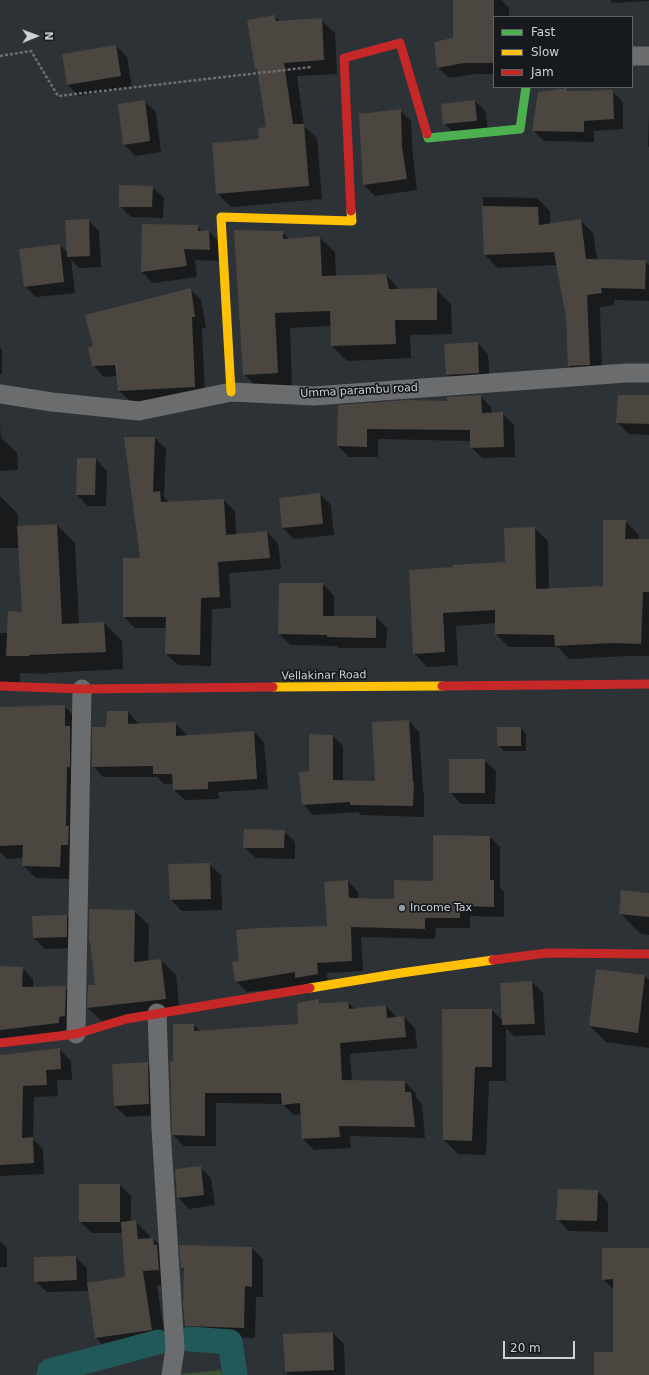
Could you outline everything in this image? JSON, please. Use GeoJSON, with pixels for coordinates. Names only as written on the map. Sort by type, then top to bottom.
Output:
{"type":"FeatureCollection","features":[{"type":"Feature","properties":{"kind":"street"},"geometry":{"type":"LineString","coordinates":[[231,392],[221,217],[352,221],[344,58],[400,42],[428,138],[520,129],[526,88]]}},
{"type":"Feature","properties":{"kind":"street"},"geometry":{"type":"LineString","coordinates":[[633,56],[649,56]]}},
{"type":"Feature","properties":{"kind":"street","name":"Umma parambu road"},"geometry":{"type":"LineString","coordinates":[[0,394],[52,402],[139,411],[231,392],[314,396],[626,373],[649,373]]}},
{"type":"Feature","properties":{"kind":"street","name":"Vellakinar Road"},"geometry":{"type":"LineString","coordinates":[[0,686],[82,689],[649,684]]}},
{"type":"Feature","properties":{"kind":"street"},"geometry":{"type":"LineString","coordinates":[[76,1034],[82,689]]}},
{"type":"Feature","properties":{"kind":"street"},"geometry":{"type":"LineString","coordinates":[[0,1043],[76,1034],[126,1019],[157,1013],[402,973],[547,953],[649,954]]}},
{"type":"Feature","properties":{"kind":"street"},"geometry":{"type":"LineString","coordinates":[[157,1013],[161,1129],[175,1349],[171,1375]]}},
{"type":"Feature","properties":{"kind":"path"},"geometry":{"type":"LineString","coordinates":[[0,56],[30,51],[58,96],[310,67]]}},
{"type":"Feature","properties":{"kind":"green space"},"geometry":{"type":"Polygon","coordinates":[[[221,1370],[222,1375],[171,1375],[221,1370]]]}},
{"type":"Feature","properties":{"kind":"building"},"geometry":{"type":"Polygon","coordinates":[[[453,0],[494,0],[493,63],[464,63],[437,68],[434,42],[453,38],[453,0]]]}},
{"type":"Feature","properties":{"kind":"building"},"geometry":{"type":"Polygon","coordinates":[[[275,15],[276,21],[322,18],[324,60],[284,63],[293,124],[304,124],[309,186],[216,194],[212,143],[259,139],[258,128],[266,127],[257,69],[255,69],[247,20],[275,15]]]}},
{"type":"Feature","properties":{"kind":"building"},"geometry":{"type":"Polygon","coordinates":[[[116,45],[121,76],[67,85],[62,54],[116,45]]]}},
{"type":"Feature","properties":{"kind":"building"},"geometry":{"type":"Polygon","coordinates":[[[567,88],[567,91],[613,90],[614,119],[584,121],[584,132],[532,131],[538,92],[567,88]]]}},
{"type":"Feature","properties":{"kind":"building"},"geometry":{"type":"Polygon","coordinates":[[[145,100],[150,141],[123,145],[118,104],[145,100]]]}},
{"type":"Feature","properties":{"kind":"building"},"geometry":{"type":"Polygon","coordinates":[[[475,100],[477,121],[443,124],[441,104],[475,100]]]}},
{"type":"Feature","properties":{"kind":"building"},"geometry":{"type":"Polygon","coordinates":[[[401,109],[402,147],[407,179],[363,185],[359,114],[401,109]]]}},
{"type":"Feature","properties":{"kind":"building"},"geometry":{"type":"Polygon","coordinates":[[[119,185],[153,186],[152,207],[119,207],[119,185]]]}},
{"type":"Feature","properties":{"kind":"building"},"geometry":{"type":"Polygon","coordinates":[[[482,206],[538,207],[539,225],[581,219],[586,259],[646,260],[645,289],[601,288],[602,293],[587,295],[590,365],[568,366],[566,317],[554,252],[484,255],[482,206]]]}},
{"type":"Feature","properties":{"kind":"building"},"geometry":{"type":"Polygon","coordinates":[[[89,219],[90,256],[67,257],[65,220],[89,219]]]}},
{"type":"Feature","properties":{"kind":"building"},"geometry":{"type":"Polygon","coordinates":[[[142,224],[198,225],[198,231],[209,230],[210,250],[184,249],[187,266],[141,272],[142,224]]]}},
{"type":"Feature","properties":{"kind":"building"},"geometry":{"type":"Polygon","coordinates":[[[234,230],[283,231],[283,239],[320,236],[322,276],[386,274],[389,289],[437,288],[437,320],[395,320],[396,344],[331,346],[330,311],[275,313],[278,373],[243,375],[234,230]]]}},
{"type":"Feature","properties":{"kind":"building"},"geometry":{"type":"Polygon","coordinates":[[[60,244],[64,282],[24,287],[19,249],[60,244]]]}},
{"type":"Feature","properties":{"kind":"building"},"geometry":{"type":"Polygon","coordinates":[[[191,288],[195,317],[192,317],[195,387],[118,391],[115,365],[92,366],[88,348],[93,346],[85,315],[191,288]]]}},
{"type":"Feature","properties":{"kind":"building"},"geometry":{"type":"Polygon","coordinates":[[[478,342],[479,373],[446,375],[444,344],[478,342]]]}},
{"type":"Feature","properties":{"kind":"building"},"geometry":{"type":"Polygon","coordinates":[[[481,395],[482,413],[503,412],[504,447],[470,448],[470,430],[367,429],[367,447],[337,446],[338,405],[407,400],[447,401],[447,397],[481,395]]]}},
{"type":"Feature","properties":{"kind":"building"},"geometry":{"type":"Polygon","coordinates":[[[618,395],[649,395],[649,424],[616,423],[618,395]]]}},
{"type":"Feature","properties":{"kind":"building"},"geometry":{"type":"Polygon","coordinates":[[[124,437],[155,437],[153,492],[160,491],[161,502],[224,499],[226,535],[267,531],[270,558],[218,562],[220,597],[201,598],[200,655],[165,654],[166,617],[123,617],[123,558],[140,558],[124,437]]]}},
{"type":"Feature","properties":{"kind":"building"},"geometry":{"type":"Polygon","coordinates":[[[77,458],[96,458],[95,495],[76,495],[77,458]]]}},
{"type":"Feature","properties":{"kind":"building"},"geometry":{"type":"Polygon","coordinates":[[[320,493],[323,524],[282,528],[279,498],[320,493]]]}},
{"type":"Feature","properties":{"kind":"building"},"geometry":{"type":"Polygon","coordinates":[[[603,520],[626,520],[625,539],[649,539],[649,592],[643,592],[641,644],[612,643],[555,646],[554,635],[495,634],[495,610],[443,613],[445,652],[413,654],[409,570],[453,567],[453,565],[505,562],[504,528],[535,527],[536,589],[603,586],[603,520]]]}},
{"type":"Feature","properties":{"kind":"building"},"geometry":{"type":"Polygon","coordinates":[[[57,524],[62,624],[104,622],[106,652],[6,656],[8,611],[22,612],[17,526],[57,524]]]}},
{"type":"Feature","properties":{"kind":"building"},"geometry":{"type":"Polygon","coordinates":[[[279,583],[323,583],[323,616],[376,616],[376,638],[278,634],[279,583]]]}},
{"type":"Feature","properties":{"kind":"building"},"geometry":{"type":"Polygon","coordinates":[[[65,705],[65,726],[70,726],[70,767],[67,767],[66,826],[69,826],[68,845],[61,845],[60,867],[22,866],[23,845],[0,846],[0,707],[65,705]]]}},
{"type":"Feature","properties":{"kind":"building"},"geometry":{"type":"Polygon","coordinates":[[[107,711],[128,711],[128,724],[176,722],[176,736],[254,731],[257,779],[208,782],[208,789],[173,790],[172,774],[153,774],[153,766],[92,767],[92,727],[106,727],[107,711]]]}},
{"type":"Feature","properties":{"kind":"building"},"geometry":{"type":"Polygon","coordinates":[[[409,720],[414,782],[413,806],[350,805],[350,802],[302,805],[299,772],[309,771],[309,734],[333,735],[333,780],[375,781],[372,722],[409,720]]]}},
{"type":"Feature","properties":{"kind":"building"},"geometry":{"type":"Polygon","coordinates":[[[497,727],[521,727],[521,746],[497,746],[497,727]]]}},
{"type":"Feature","properties":{"kind":"building"},"geometry":{"type":"Polygon","coordinates":[[[449,759],[485,759],[485,793],[449,793],[449,759]]]}},
{"type":"Feature","properties":{"kind":"building"},"geometry":{"type":"Polygon","coordinates":[[[244,829],[285,830],[284,848],[243,848],[244,829]]]}},
{"type":"Feature","properties":{"kind":"building"},"geometry":{"type":"Polygon","coordinates":[[[433,835],[490,836],[490,880],[494,880],[494,907],[460,906],[460,918],[425,918],[425,929],[351,927],[352,961],[317,963],[318,974],[295,978],[295,972],[235,982],[232,962],[239,961],[236,930],[327,926],[324,882],[348,880],[349,898],[394,899],[394,880],[433,881],[433,835]]]}},
{"type":"Feature","properties":{"kind":"building"},"geometry":{"type":"Polygon","coordinates":[[[210,863],[211,899],[170,900],[168,864],[210,863]]]}},
{"type":"Feature","properties":{"kind":"building"},"geometry":{"type":"Polygon","coordinates":[[[621,890],[649,893],[649,917],[619,914],[621,890]]]}},
{"type":"Feature","properties":{"kind":"building"},"geometry":{"type":"Polygon","coordinates":[[[89,909],[135,910],[134,962],[161,959],[166,999],[87,1008],[88,985],[95,985],[89,942],[89,909]]]}},
{"type":"Feature","properties":{"kind":"building"},"geometry":{"type":"Polygon","coordinates":[[[67,915],[67,937],[33,938],[32,916],[67,915]]]}},
{"type":"Feature","properties":{"kind":"building"},"geometry":{"type":"Polygon","coordinates":[[[0,966],[23,967],[22,987],[66,986],[65,1016],[59,1017],[59,1023],[0,1030],[0,966]]]}},
{"type":"Feature","properties":{"kind":"building"},"geometry":{"type":"Polygon","coordinates":[[[596,969],[645,975],[638,1033],[589,1026],[596,969]]]}},
{"type":"Feature","properties":{"kind":"building"},"geometry":{"type":"Polygon","coordinates":[[[532,981],[535,1024],[502,1025],[500,983],[532,981]]]}},
{"type":"Feature","properties":{"kind":"building"},"geometry":{"type":"Polygon","coordinates":[[[319,999],[319,1003],[348,1002],[349,1009],[386,1005],[387,1018],[404,1016],[406,1037],[340,1043],[342,1080],[405,1081],[405,1092],[411,1092],[415,1127],[339,1126],[340,1137],[302,1139],[300,1103],[282,1105],[281,1093],[205,1093],[205,1136],[172,1135],[170,1061],[173,1061],[173,1024],[194,1024],[194,1031],[298,1024],[297,1003],[319,999]]]}},
{"type":"Feature","properties":{"kind":"building"},"geometry":{"type":"Polygon","coordinates":[[[442,1009],[492,1009],[492,1067],[475,1067],[472,1141],[443,1140],[442,1009]]]}},
{"type":"Feature","properties":{"kind":"building"},"geometry":{"type":"Polygon","coordinates":[[[60,1048],[61,1069],[46,1070],[47,1085],[23,1086],[22,1138],[33,1137],[34,1163],[0,1165],[0,1055],[60,1048]]]}},
{"type":"Feature","properties":{"kind":"building"},"geometry":{"type":"Polygon","coordinates":[[[148,1062],[149,1104],[114,1106],[112,1064],[148,1062]]]}},
{"type":"Feature","properties":{"kind":"building"},"geometry":{"type":"Polygon","coordinates":[[[201,1166],[204,1195],[177,1198],[175,1169],[201,1166]]]}},
{"type":"Feature","properties":{"kind":"building"},"geometry":{"type":"Polygon","coordinates":[[[79,1184],[120,1184],[120,1222],[79,1222],[79,1184]]]}},
{"type":"Feature","properties":{"kind":"building"},"geometry":{"type":"Polygon","coordinates":[[[558,1189],[598,1190],[597,1221],[556,1220],[558,1189]]]}},
{"type":"Feature","properties":{"kind":"building"},"geometry":{"type":"Polygon","coordinates":[[[136,1220],[138,1239],[153,1238],[154,1245],[157,1245],[159,1270],[143,1271],[152,1330],[95,1338],[87,1283],[125,1277],[121,1222],[136,1220]]]}},
{"type":"Feature","properties":{"kind":"building"},"geometry":{"type":"Polygon","coordinates":[[[179,1245],[252,1247],[252,1287],[245,1286],[244,1328],[185,1326],[183,1306],[184,1268],[181,1268],[179,1245]]]}},
{"type":"Feature","properties":{"kind":"building"},"geometry":{"type":"Polygon","coordinates":[[[602,1248],[649,1248],[649,1375],[594,1375],[594,1352],[613,1352],[613,1279],[602,1280],[602,1248]]]}},
{"type":"Feature","properties":{"kind":"building"},"geometry":{"type":"Polygon","coordinates":[[[76,1256],[77,1280],[34,1282],[34,1257],[76,1256]]]}},
{"type":"Feature","properties":{"kind":"building"},"geometry":{"type":"Polygon","coordinates":[[[333,1332],[334,1370],[285,1372],[283,1334],[333,1332]]]}},
{"type":"Feature","properties":{"kind":"waterway"},"geometry":{"type":"LineString","coordinates":[[190,1339],[230,1342],[235,1375]]}},
{"type":"Feature","properties":{"kind":"waterway"},"geometry":{"type":"LineString","coordinates":[[49,1375],[50,1371],[158,1342]]}},
{"type":"Feature","properties":{"kind":"traffic: fast"},"geometry":{"type":"LineString","coordinates":[[427,134],[428,138],[520,129],[526,88]]}},
{"type":"Feature","properties":{"kind":"traffic: slow"},"geometry":{"type":"LineString","coordinates":[[231,392],[221,217],[352,221],[351,211]]}},
{"type":"Feature","properties":{"kind":"traffic: slow"},"geometry":{"type":"LineString","coordinates":[[273,687],[442,686]]}},
{"type":"Feature","properties":{"kind":"traffic: slow"},"geometry":{"type":"LineString","coordinates":[[310,988],[493,960]]}},
{"type":"Feature","properties":{"kind":"traffic: jam"},"geometry":{"type":"LineString","coordinates":[[351,211],[344,58],[400,43],[427,134]]}},
{"type":"Feature","properties":{"kind":"traffic: jam"},"geometry":{"type":"LineString","coordinates":[[442,686],[649,684]]}},
{"type":"Feature","properties":{"kind":"traffic: jam"},"geometry":{"type":"LineString","coordinates":[[0,686],[82,689],[273,687]]}},
{"type":"Feature","properties":{"kind":"traffic: jam"},"geometry":{"type":"LineString","coordinates":[[493,960],[547,953],[649,954]]}},
{"type":"Feature","properties":{"kind":"traffic: jam"},"geometry":{"type":"LineString","coordinates":[[0,1043],[76,1034],[126,1019],[310,988]]}},
{"type":"Feature","properties":{"kind":"place","name":"Income Tax"},"geometry":{"type":"Point","coordinates":[402,908]}}]}
